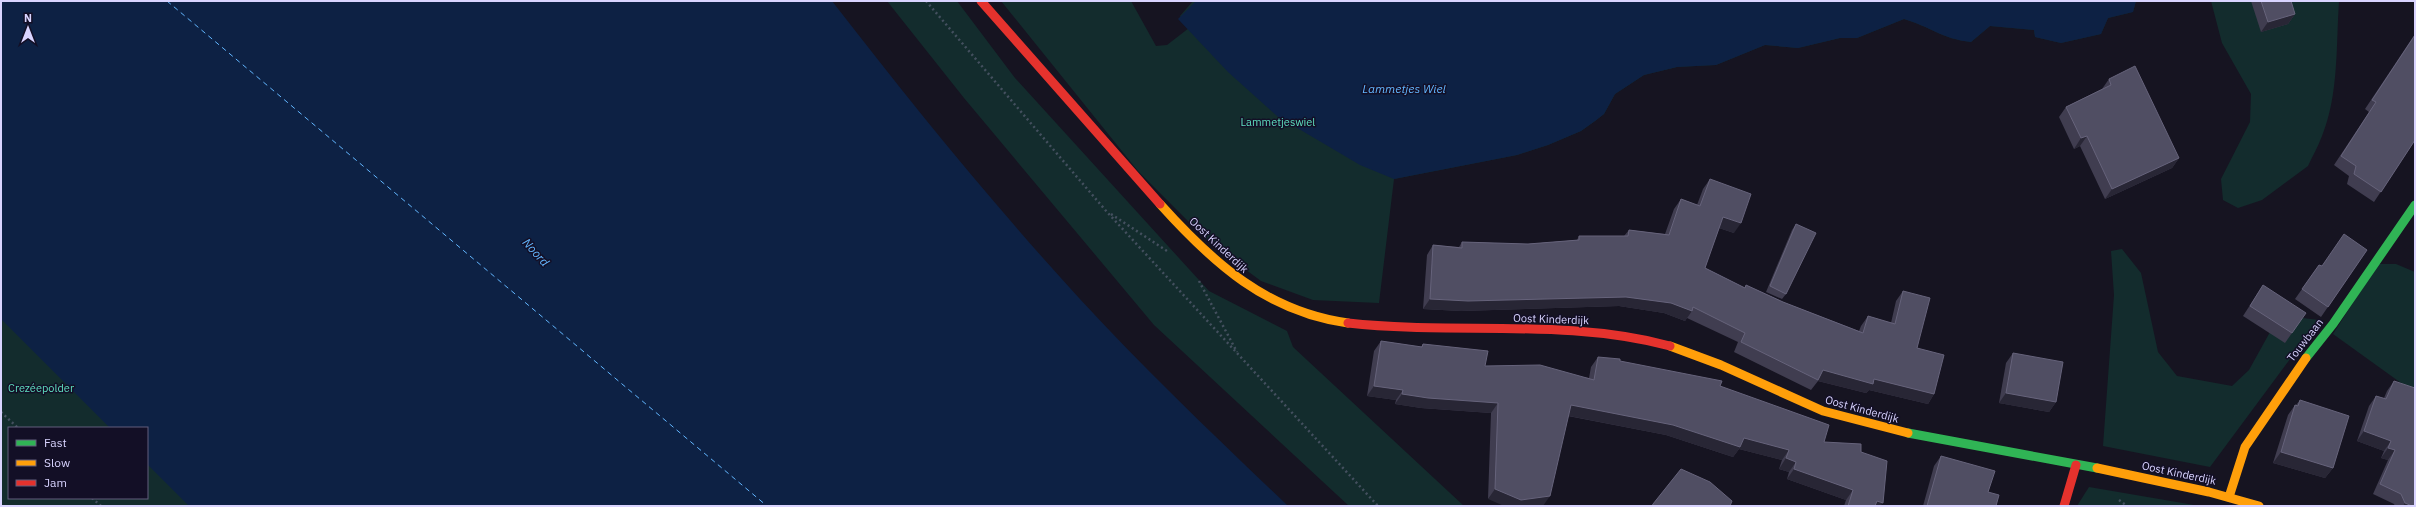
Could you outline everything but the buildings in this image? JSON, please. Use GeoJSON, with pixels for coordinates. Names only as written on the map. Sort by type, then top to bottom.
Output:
{"type":"FeatureCollection","features":[{"type":"Feature","properties":{"kind":"street","name":"Oost Kinderdijk"},"geometry":{"type":"LineString","coordinates":[[981,1],[1169,214],[1202,248],[1241,283],[1282,306],[1327,319],[1377,326],[1566,330],[1644,339],[1705,358],[1820,411],[1894,431],[2076,465],[2229,497],[2259,506]]}},
{"type":"Feature","properties":{"kind":"street","name":"Touwbaan"},"geometry":{"type":"LineString","coordinates":[[2229,497],[2245,447],[2298,368],[2333,324],[2415,205]]}},
{"type":"Feature","properties":{"kind":"street"},"geometry":{"type":"LineString","coordinates":[[2064,506],[2076,465]]}},
{"type":"Feature","properties":{"kind":"path"},"geometry":{"type":"LineString","coordinates":[[926,1],[1107,212],[1378,506]]}},
{"type":"Feature","properties":{"kind":"path"},"geometry":{"type":"LineString","coordinates":[[1107,212],[1173,255]]}},
{"type":"Feature","properties":{"kind":"path"},"geometry":{"type":"LineString","coordinates":[[1196,275],[1240,357]]}},
{"type":"Feature","properties":{"kind":"path"},"geometry":{"type":"LineString","coordinates":[[1,412],[17,427]]}},
{"type":"Feature","properties":{"kind":"path"},"geometry":{"type":"LineString","coordinates":[[93,499],[101,506]]}},
{"type":"Feature","properties":{"kind":"green space"},"geometry":{"type":"Polygon","coordinates":[[[887,1],[957,1],[1015,78],[1209,291],[1287,331],[1293,347],[1464,506],[1349,506],[1154,325],[964,98],[887,1]]]}},
{"type":"Feature","properties":{"kind":"green space","name":"Lammetjes Wiel"},"geometry":{"type":"Polygon","coordinates":[[[1001,1],[1131,1],[1156,46],[1167,45],[1189,28],[1180,16],[1193,1],[2136,1],[2133,12],[2108,18],[2101,34],[2061,43],[2035,37],[2034,30],[1990,26],[1971,42],[1952,38],[1904,19],[1857,38],[1840,38],[1798,48],[1765,45],[1716,65],[1677,67],[1644,75],[1615,94],[1604,114],[1595,121],[1581,131],[1548,145],[1517,155],[1394,179],[1379,303],[1313,300],[1261,281],[1211,244],[1138,171],[1001,1]]]}},
{"type":"Feature","properties":{"kind":"green space"},"geometry":{"type":"Polygon","coordinates":[[[2211,1],[2339,1],[2334,86],[2327,120],[2317,148],[2308,166],[2262,200],[2238,208],[2223,200],[2221,179],[2250,122],[2251,94],[2222,43],[2211,1]]]}},
{"type":"Feature","properties":{"kind":"green space"},"geometry":{"type":"Polygon","coordinates":[[[2122,249],[2141,273],[2158,352],[2177,376],[2232,386],[2249,370],[2275,323],[2286,316],[2319,320],[2210,467],[2103,446],[2114,295],[2111,251],[2122,249]]]}},
{"type":"Feature","properties":{"kind":"green space"},"geometry":{"type":"Polygon","coordinates":[[[2378,264],[2396,264],[2415,272],[2415,393],[2333,334],[2378,264]]]}},
{"type":"Feature","properties":{"kind":"green space","name":"Crezéepolder"},"geometry":{"type":"Polygon","coordinates":[[[1,293],[136,427],[8,427],[8,499],[148,499],[148,439],[216,506],[1,506],[1,293]]]}},
{"type":"Feature","properties":{"kind":"green space"},"geometry":{"type":"Polygon","coordinates":[[[2089,487],[2200,506],[2077,506],[2089,487]]]}},
{"type":"Feature","properties":{"kind":"water","name":"Noord"},"geometry":{"type":"Polygon","coordinates":[[[1,1],[832,1],[952,152],[1079,298],[1208,430],[1288,506],[189,506],[148,465],[148,427],[109,427],[1,319],[1,1]]]}},
{"type":"Feature","properties":{"kind":"water","name":"Lammetjes Wiel"},"geometry":{"type":"Polygon","coordinates":[[[1196,1],[2136,1],[2133,12],[2108,18],[2101,34],[2061,43],[2035,37],[2034,30],[1990,26],[1971,42],[1952,38],[1904,19],[1857,38],[1840,38],[1798,48],[1765,45],[1716,65],[1677,67],[1644,75],[1615,94],[1604,114],[1595,121],[1581,131],[1548,145],[1517,155],[1394,179],[1360,165],[1277,116],[1228,72],[1178,19],[1196,1]]]}},
{"type":"Feature","properties":{"kind":"ferry route"},"geometry":{"type":"LineString","coordinates":[[167,1],[767,506]]}},
{"type":"Feature","properties":{"kind":"traffic: fast"},"geometry":{"type":"LineString","coordinates":[[2306,358],[2333,324],[2415,205]]}},
{"type":"Feature","properties":{"kind":"traffic: fast"},"geometry":{"type":"LineString","coordinates":[[1908,433],[2097,468]]}},
{"type":"Feature","properties":{"kind":"traffic: slow"},"geometry":{"type":"LineString","coordinates":[[1160,204],[1200,246],[1221,265],[1244,282],[1267,296],[1292,308],[1319,317],[1348,323]]}},
{"type":"Feature","properties":{"kind":"traffic: slow"},"geometry":{"type":"LineString","coordinates":[[1670,346],[1721,365],[1823,411],[1908,433]]}},
{"type":"Feature","properties":{"kind":"traffic: slow"},"geometry":{"type":"LineString","coordinates":[[2229,497],[2245,447],[2306,358]]}},
{"type":"Feature","properties":{"kind":"traffic: slow"},"geometry":{"type":"LineString","coordinates":[[2097,468],[2209,492],[2259,506]]}},
{"type":"Feature","properties":{"kind":"traffic: jam"},"geometry":{"type":"LineString","coordinates":[[981,1],[1160,204]]}},
{"type":"Feature","properties":{"kind":"traffic: jam"},"geometry":{"type":"LineString","coordinates":[[1348,323],[1429,328],[1510,328],[1590,332],[1630,337],[1670,346]]}},
{"type":"Feature","properties":{"kind":"traffic: jam"},"geometry":{"type":"LineString","coordinates":[[2064,506],[2076,465]]}},
{"type":"Feature","properties":{"kind":"park label","name":"Lammetjeswiel"},"geometry":{"type":"Point","coordinates":[1278,122]}}]}
